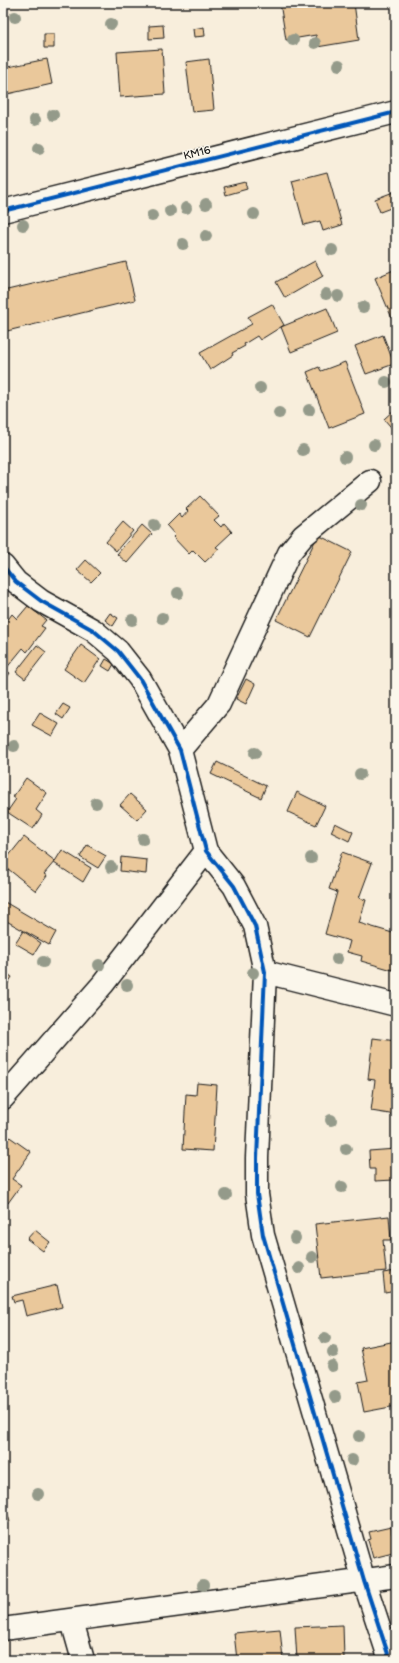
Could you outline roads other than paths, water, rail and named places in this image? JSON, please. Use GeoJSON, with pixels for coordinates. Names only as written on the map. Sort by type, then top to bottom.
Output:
{"type":"FeatureCollection","features":[{"type":"Feature","properties":{"kind":"street","name":"KM16"},"geometry":{"type":"LineString","coordinates":[[3,211],[396,112]]}},
{"type":"Feature","properties":{"kind":"street"},"geometry":{"type":"LineString","coordinates":[[180,750],[219,704],[289,553],[303,536],[370,481]]}},
{"type":"Feature","properties":{"kind":"street"},"geometry":{"type":"LineString","coordinates":[[3,566],[16,582],[41,601],[92,630],[118,651],[140,679],[180,750],[206,851],[234,886],[255,926],[265,972],[257,1158],[257,1194],[263,1235],[364,1581],[390,1660]]}},
{"type":"Feature","properties":{"kind":"street"},"geometry":{"type":"LineString","coordinates":[[3,1098],[103,984],[206,851]]}},
{"type":"Feature","properties":{"kind":"street"},"geometry":{"type":"LineString","coordinates":[[265,972],[396,1005]]}},
{"type":"Feature","properties":{"kind":"street"},"geometry":{"type":"LineString","coordinates":[[3,1629],[72,1621],[396,1576]]}},
{"type":"Feature","properties":{"kind":"street"},"geometry":{"type":"LineString","coordinates":[[72,1621],[83,1660]]}}]}
